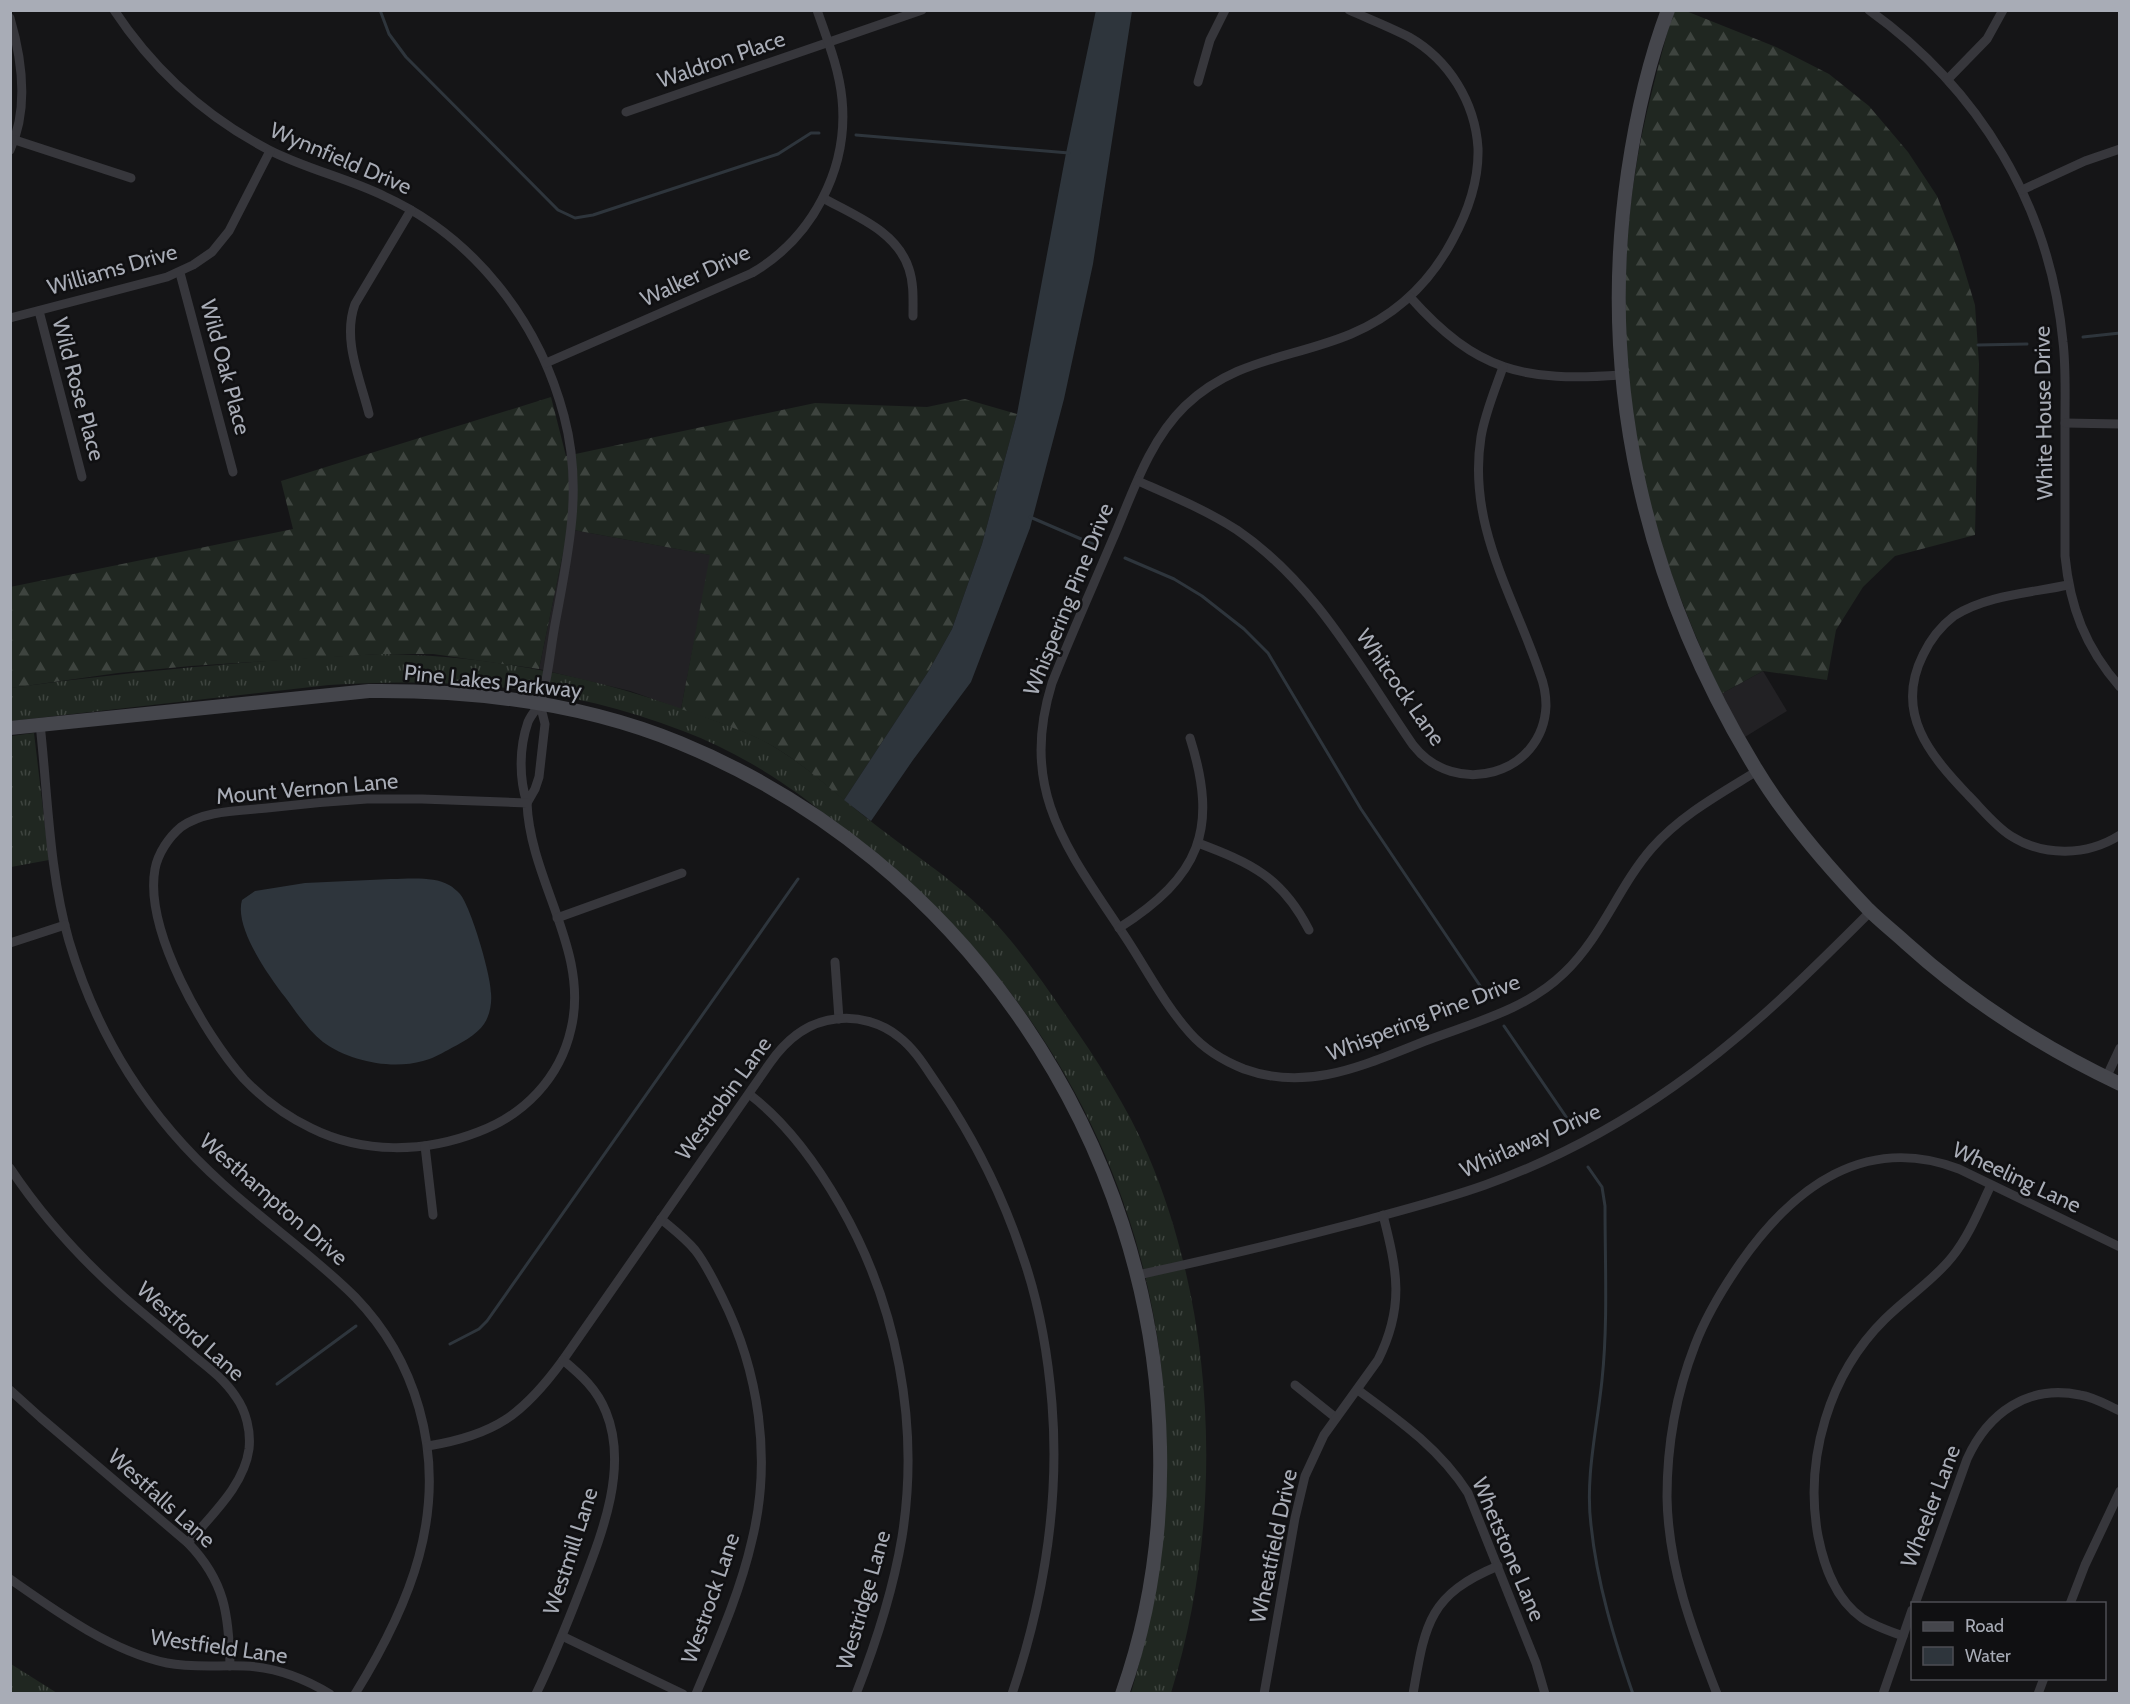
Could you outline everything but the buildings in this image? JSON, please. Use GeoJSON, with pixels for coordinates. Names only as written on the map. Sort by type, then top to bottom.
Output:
{"type":"FeatureCollection","features":[{"type":"Feature","properties":{"kind":"street","name":"Wynnfield Drive"},"geometry":{"type":"LineString","coordinates":[[114,10],[144,51],[183,91],[233,129],[270,151],[367,188],[411,210],[453,240],[489,274],[525,324],[546,363],[558,394],[569,438],[574,501],[571,539],[540,704]]}},
{"type":"Feature","properties":{"kind":"street","name":"Walker Drive"},"geometry":{"type":"LineString","coordinates":[[546,363],[725,286],[763,267],[779,254],[809,222],[824,198],[837,158],[843,114],[838,72],[817,10]]}},
{"type":"Feature","properties":{"kind":"street","name":"Waldron Place"},"geometry":{"type":"LineString","coordinates":[[626,112],[922,10]]}},
{"type":"Feature","properties":{"kind":"street"},"geometry":{"type":"LineString","coordinates":[[1198,82],[1210,40],[1225,10]]}},
{"type":"Feature","properties":{"kind":"street","name":"Whispering Pine Drive"},"geometry":{"type":"LineString","coordinates":[[1349,10],[1409,37],[1432,54],[1460,86],[1469,105],[1478,150],[1477,173],[1468,208],[1441,261],[1410,297],[1384,316],[1351,334],[1257,362],[1210,386],[1185,406],[1164,431],[1138,481],[1052,683],[1044,712],[1040,745],[1042,778],[1058,829],[1068,849],[1190,1033],[1209,1051],[1233,1065],[1270,1076],[1308,1078],[1336,1073],[1512,1008],[1548,987],[1567,971],[1586,949],[1639,864],[1670,828],[1757,771]]}},
{"type":"Feature","properties":{"kind":"street"},"geometry":{"type":"LineString","coordinates":[[1668,10],[1642,98],[1625,192],[1618,278],[1621,375],[1634,463],[1665,580],[1684,629],[1704,674],[1757,771],[1803,834],[1871,911],[1927,961],[2003,1019],[2064,1057],[2120,1084]]}},
{"type":"Feature","properties":{"kind":"street","name":"White House Drive"},"geometry":{"type":"LineString","coordinates":[[1869,10],[1919,50],[1948,79],[1991,134],[2022,190],[2040,234],[2057,297],[2065,356],[2065,556],[2068,585],[2083,631],[2096,656],[2120,687]]}},
{"type":"Feature","properties":{"kind":"street"},"geometry":{"type":"LineString","coordinates":[[1948,79],[1987,39],[2003,10]]}},
{"type":"Feature","properties":{"kind":"street"},"geometry":{"type":"LineString","coordinates":[[10,18],[19,48],[22,83],[20,118],[10,150]]}},
{"type":"Feature","properties":{"kind":"street"},"geometry":{"type":"LineString","coordinates":[[15,140],[130,178]]}},
{"type":"Feature","properties":{"kind":"street"},"geometry":{"type":"LineString","coordinates":[[2022,190],[2085,161],[2120,149]]}},
{"type":"Feature","properties":{"kind":"street","name":"Williams Drive"},"geometry":{"type":"LineString","coordinates":[[10,318],[180,273],[206,256],[225,237],[270,151]]}},
{"type":"Feature","properties":{"kind":"street"},"geometry":{"type":"LineString","coordinates":[[824,198],[875,226],[898,247],[910,270],[913,316]]}},
{"type":"Feature","properties":{"kind":"street"},"geometry":{"type":"LineString","coordinates":[[369,414],[351,346],[352,314],[411,210]]}},
{"type":"Feature","properties":{"kind":"street","name":"Wild Oak Place"},"geometry":{"type":"LineString","coordinates":[[180,273],[233,472]]}},
{"type":"Feature","properties":{"kind":"street"},"geometry":{"type":"LineString","coordinates":[[1410,297],[1425,315],[1459,344],[1503,367],[1532,375],[1559,378],[1621,375]]}},
{"type":"Feature","properties":{"kind":"street","name":"Wild Rose Place"},"geometry":{"type":"LineString","coordinates":[[39,311],[82,477]]}},
{"type":"Feature","properties":{"kind":"street","name":"Whitcock Lane"},"geometry":{"type":"LineString","coordinates":[[1138,481],[1218,519],[1251,541],[1283,568],[1333,624],[1408,737],[1425,758],[1444,770],[1458,774],[1476,775],[1497,771],[1518,760],[1529,748],[1542,725],[1546,707],[1545,691],[1540,674],[1490,545],[1480,500],[1479,469],[1482,435],[1503,367]]}},
{"type":"Feature","properties":{"kind":"street"},"geometry":{"type":"LineString","coordinates":[[2065,423],[2120,424]]}},
{"type":"Feature","properties":{"kind":"street"},"geometry":{"type":"LineString","coordinates":[[2068,585],[1984,602],[1950,619],[1933,637],[1920,661],[1913,688],[1915,717],[1925,742],[1936,759],[1979,806],[2011,836],[2044,849],[2069,852],[2092,848],[2120,835]]}},
{"type":"Feature","properties":{"kind":"street","name":"Pine Lakes Parkway"},"geometry":{"type":"LineString","coordinates":[[10,728],[369,691],[421,691],[540,704],[579,711],[635,726],[680,743],[744,773],[783,795],[831,827],[893,877],[950,931],[995,983],[1028,1028],[1059,1077],[1107,1177],[1138,1275],[1150,1330],[1156,1379],[1160,1439],[1160,1496],[1146,1611],[1136,1654],[1122,1694]]}},
{"type":"Feature","properties":{"kind":"street"},"geometry":{"type":"LineString","coordinates":[[527,803],[536,789],[545,724],[540,704]]}},
{"type":"Feature","properties":{"kind":"street","name":"Mount Vernon Lane"},"geometry":{"type":"LineString","coordinates":[[527,803],[422,799],[329,801],[213,814],[193,820],[175,832],[163,848],[156,863],[154,878],[156,905],[173,961],[195,1010],[230,1062],[245,1079],[280,1110],[311,1128],[332,1137],[377,1147],[425,1146],[456,1140],[490,1128],[507,1119],[539,1091],[558,1065],[570,1033],[576,993],[572,964],[537,858],[527,803],[521,779],[527,725],[540,704]]}},
{"type":"Feature","properties":{"kind":"street","name":"Westhampton Drive"},"geometry":{"type":"LineString","coordinates":[[40,724],[55,864],[65,925],[83,982],[112,1046],[145,1097],[177,1138],[222,1183],[327,1271],[371,1315],[407,1372],[420,1412],[428,1446],[430,1477],[429,1510],[418,1564],[390,1630],[355,1694]]}},
{"type":"Feature","properties":{"kind":"street"},"geometry":{"type":"LineString","coordinates":[[1119,928],[1150,908],[1170,890],[1184,872],[1198,843],[1203,816],[1203,786],[1190,738]]}},
{"type":"Feature","properties":{"kind":"street"},"geometry":{"type":"LineString","coordinates":[[1198,843],[1245,861],[1268,876],[1286,893],[1302,915],[1309,930]]}},
{"type":"Feature","properties":{"kind":"street"},"geometry":{"type":"LineString","coordinates":[[557,918],[682,873]]}},
{"type":"Feature","properties":{"kind":"street","name":"Whirlaway Drive"},"geometry":{"type":"LineString","coordinates":[[1138,1275],[1453,1196],[1507,1176],[1572,1147],[1652,1101],[1706,1063],[1751,1027],[1871,911]]}},
{"type":"Feature","properties":{"kind":"street"},"geometry":{"type":"LineString","coordinates":[[10,943],[65,925]]}},
{"type":"Feature","properties":{"kind":"street"},"geometry":{"type":"LineString","coordinates":[[835,962],[839,1019]]}},
{"type":"Feature","properties":{"kind":"street","name":"Westrobin Lane"},"geometry":{"type":"LineString","coordinates":[[428,1446],[470,1437],[504,1421],[536,1395],[776,1054],[791,1038],[817,1023],[839,1019],[863,1020],[895,1034],[907,1044],[932,1076],[967,1131],[991,1176],[1018,1242],[1033,1293],[1048,1367],[1052,1403],[1053,1503],[1040,1598],[1012,1694]]}},
{"type":"Feature","properties":{"kind":"street"},"geometry":{"type":"LineString","coordinates":[[2106,1078],[2120,1047]]}},
{"type":"Feature","properties":{"kind":"street","name":"Westridge Lane"},"geometry":{"type":"LineString","coordinates":[[749,1094],[768,1108],[798,1142],[828,1184],[850,1224],[882,1299],[900,1375],[908,1445],[904,1520],[896,1570],[856,1694]]}},
{"type":"Feature","properties":{"kind":"street"},"geometry":{"type":"LineString","coordinates":[[425,1146],[433,1215]]}},
{"type":"Feature","properties":{"kind":"street","name":"Wheeling Lane"},"geometry":{"type":"LineString","coordinates":[[1717,1694],[1690,1621],[1677,1577],[1669,1531],[1667,1497],[1670,1449],[1676,1407],[1695,1346],[1712,1309],[1733,1274],[1772,1223],[1810,1188],[1850,1166],[1885,1158],[1925,1159],[1959,1169],[2120,1247]]}},
{"type":"Feature","properties":{"kind":"street","name":"Westford Lane"},"geometry":{"type":"LineString","coordinates":[[10,1168],[48,1218],[79,1253],[124,1297],[223,1380],[242,1407],[249,1435],[246,1461],[234,1487],[188,1543]]}},
{"type":"Feature","properties":{"kind":"street"},"geometry":{"type":"LineString","coordinates":[[1903,1636],[1860,1617],[1833,1585],[1821,1550],[1815,1510],[1814,1478],[1818,1446],[1832,1399],[1854,1358],[1884,1319],[1930,1280],[1953,1256],[1964,1240],[1991,1185]]}},
{"type":"Feature","properties":{"kind":"street","name":"Wheatfield Drive"},"geometry":{"type":"LineString","coordinates":[[1264,1694],[1301,1490],[1314,1455],[1336,1418],[1382,1353],[1394,1318],[1397,1279],[1383,1215]]}},
{"type":"Feature","properties":{"kind":"street","name":"Westrock Lane"},"geometry":{"type":"LineString","coordinates":[[661,1219],[678,1232],[695,1251],[729,1309],[749,1368],[760,1433],[760,1479],[753,1538],[729,1612],[696,1694]]}},
{"type":"Feature","properties":{"kind":"street","name":"Westmill Lane"},"geometry":{"type":"LineString","coordinates":[[536,1694],[595,1552],[608,1509],[612,1486],[614,1447],[610,1422],[601,1401],[588,1381],[562,1360]]}},
{"type":"Feature","properties":{"kind":"street"},"geometry":{"type":"LineString","coordinates":[[1295,1386],[1336,1418]]}},
{"type":"Feature","properties":{"kind":"street","name":"Westfalls Lane"},"geometry":{"type":"LineString","coordinates":[[10,1390],[188,1543],[206,1564],[220,1588],[228,1618],[230,1666]]}},
{"type":"Feature","properties":{"kind":"street","name":"Whetstone Lane"},"geometry":{"type":"LineString","coordinates":[[1358,1390],[1424,1441],[1452,1470],[1475,1507],[1545,1694]]}},
{"type":"Feature","properties":{"kind":"street","name":"Wheeler Lane"},"geometry":{"type":"LineString","coordinates":[[1916,1602],[1967,1459],[1978,1437],[1990,1422],[2004,1410],[2020,1401],[2056,1393],[2088,1397],[2120,1411]]}},
{"type":"Feature","properties":{"kind":"street"},"geometry":{"type":"LineString","coordinates":[[2071,1602],[2088,1557],[2120,1491]]}},
{"type":"Feature","properties":{"kind":"street"},"geometry":{"type":"LineString","coordinates":[[1413,1694],[1422,1643],[1436,1609],[1462,1583],[1498,1566]]}},
{"type":"Feature","properties":{"kind":"street","name":"Westfield Lane"},"geometry":{"type":"LineString","coordinates":[[10,1580],[75,1622],[135,1654],[178,1665],[262,1668],[307,1681],[330,1694]]}},
{"type":"Feature","properties":{"kind":"street"},"geometry":{"type":"LineString","coordinates":[[1883,1694],[1911,1613]]}},
{"type":"Feature","properties":{"kind":"street"},"geometry":{"type":"LineString","coordinates":[[562,1636],[683,1694]]}},
{"type":"Feature","properties":{"kind":"shaded area"},"geometry":{"type":"Polygon","coordinates":[[[568,529],[711,555],[681,709],[630,691],[539,669],[568,529]]]}},
{"type":"Feature","properties":{"kind":"shaded area"},"geometry":{"type":"Polygon","coordinates":[[[1763,671],[1787,711],[1745,737],[1721,694],[1763,671]]]}},
{"type":"Feature","properties":{"kind":"green space"},"geometry":{"type":"Polygon","coordinates":[[[1673,11],[1686,11],[1776,47],[1829,74],[1869,106],[1908,152],[1937,196],[1959,252],[1975,305],[1979,364],[1975,535],[1895,556],[1863,587],[1836,630],[1827,680],[1763,671],[1721,694],[1671,572],[1646,488],[1631,399],[1625,307],[1626,261],[1629,217],[1638,153],[1673,11]]]}},
{"type":"Feature","properties":{"kind":"green space"},"geometry":{"type":"Polygon","coordinates":[[[551,397],[566,456],[815,403],[927,407],[965,399],[1017,414],[982,544],[952,629],[928,672],[844,800],[817,777],[769,744],[737,729],[681,709],[710,555],[568,529],[539,669],[433,654],[380,654],[191,666],[118,673],[11,688],[10,587],[293,529],[281,481],[551,397]]]}},
{"type":"Feature","properties":{"kind":"green space"},"geometry":{"type":"Polygon","coordinates":[[[380,654],[460,658],[579,678],[656,700],[723,724],[771,745],[821,780],[959,888],[987,914],[1029,964],[1100,1067],[1140,1137],[1171,1218],[1189,1285],[1200,1353],[1206,1422],[1205,1491],[1200,1560],[1188,1628],[1171,1693],[1131,1693],[1158,1569],[1166,1447],[1156,1327],[1127,1212],[1080,1102],[1016,1000],[936,907],[839,825],[770,775],[742,758],[698,737],[640,716],[596,704],[509,688],[420,682],[329,685],[11,721],[10,688],[195,667],[380,654]]]}},
{"type":"Feature","properties":{"kind":"green space"},"geometry":{"type":"Polygon","coordinates":[[[34,733],[49,860],[11,867],[11,736],[34,733]]]}},
{"type":"Feature","properties":{"kind":"green space"},"geometry":{"type":"Polygon","coordinates":[[[11,1664],[57,1693],[11,1693],[11,1664]]]}},
{"type":"Feature","properties":{"kind":"water"},"geometry":{"type":"Polygon","coordinates":[[[1096,10],[1132,11],[1093,264],[1064,399],[1030,528],[971,682],[871,821],[844,800],[928,672],[952,629],[982,544],[1017,414],[1066,153],[1096,10]]]}},
{"type":"Feature","properties":{"kind":"water"},"geometry":{"type":"Polygon","coordinates":[[[391,879],[436,880],[450,886],[460,894],[480,942],[490,984],[490,1009],[481,1028],[457,1045],[430,1059],[411,1064],[384,1064],[358,1059],[333,1049],[323,1042],[298,1015],[262,964],[248,937],[241,911],[242,900],[255,891],[305,883],[391,879]]]}},
{"type":"Feature","properties":{"kind":"waterway"},"geometry":{"type":"LineString","coordinates":[[380,10],[389,34],[406,57],[558,210],[575,218],[593,215],[778,154],[811,133],[819,133]]}},
{"type":"Feature","properties":{"kind":"waterway"},"geometry":{"type":"LineString","coordinates":[[856,135],[1069,153]]}},
{"type":"Feature","properties":{"kind":"waterway"},"geometry":{"type":"LineString","coordinates":[[2083,337],[2120,333]]}},
{"type":"Feature","properties":{"kind":"waterway"},"geometry":{"type":"LineString","coordinates":[[1978,345],[2027,344]]}},
{"type":"Feature","properties":{"kind":"waterway"},"geometry":{"type":"LineString","coordinates":[[1030,517],[1095,545]]}},
{"type":"Feature","properties":{"kind":"waterway"},"geometry":{"type":"LineString","coordinates":[[1125,558],[1174,579],[1202,596],[1244,629],[1268,653],[1361,809],[1487,996]]}},
{"type":"Feature","properties":{"kind":"waterway"},"geometry":{"type":"LineString","coordinates":[[450,1344],[479,1329],[487,1321],[798,879]]}},
{"type":"Feature","properties":{"kind":"waterway"},"geometry":{"type":"LineString","coordinates":[[1504,1026],[1571,1124]]}},
{"type":"Feature","properties":{"kind":"waterway"},"geometry":{"type":"LineString","coordinates":[[1588,1167],[1602,1187],[1605,1206],[1606,1272],[1604,1359],[1589,1489],[1591,1525],[1597,1568],[1607,1611],[1633,1694]]}},
{"type":"Feature","properties":{"kind":"waterway"},"geometry":{"type":"LineString","coordinates":[[277,1384],[356,1326]]}}]}
